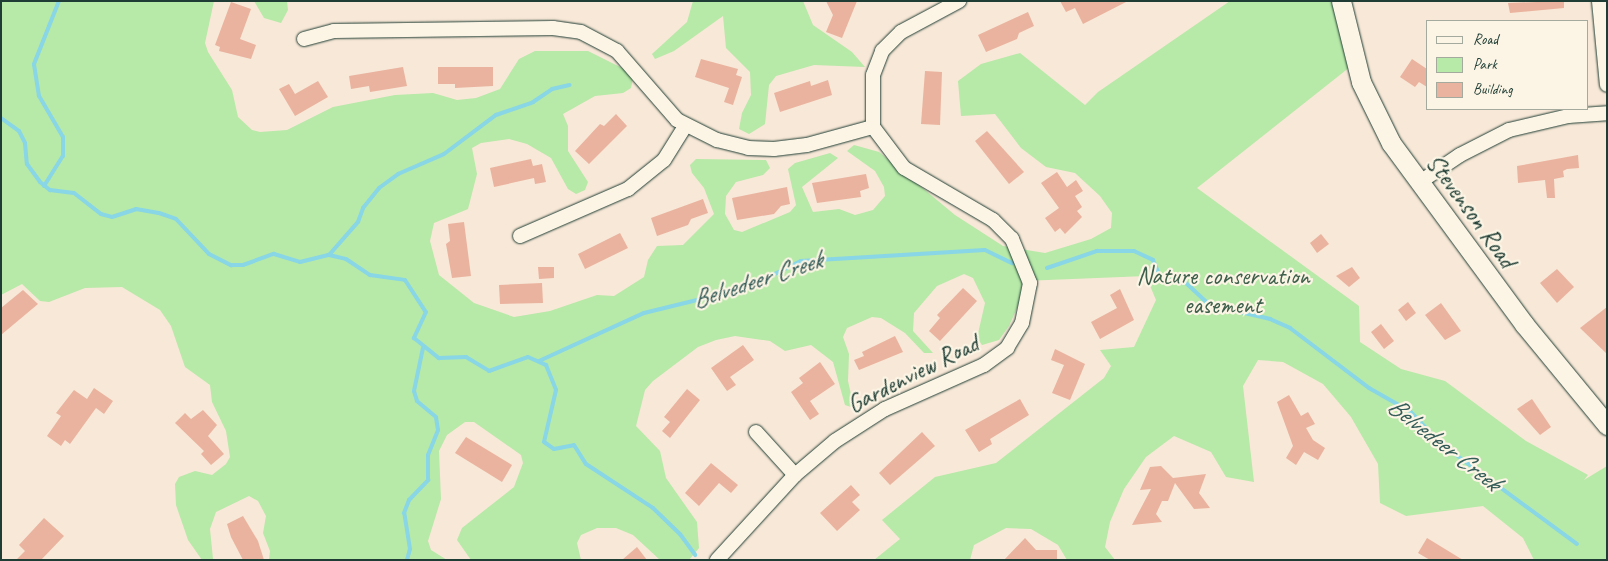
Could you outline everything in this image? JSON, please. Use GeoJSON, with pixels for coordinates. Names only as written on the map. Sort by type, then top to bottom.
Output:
{"type":"FeatureCollection","features":[{"type":"Feature","properties":{"kind":"street"},"geometry":{"type":"LineString","coordinates":[[304,40],[334,31],[553,28],[581,32],[616,50],[685,126],[748,148],[774,149],[807,145],[873,127],[873,75],[882,51],[901,32],[959,1]]}},
{"type":"Feature","properties":{"kind":"street","name":"Stevenson Road"},"geometry":{"type":"LineString","coordinates":[[1341,1],[1367,99],[1391,143],[1524,324],[1607,426]]}},
{"type":"Feature","properties":{"kind":"street"},"geometry":{"type":"LineString","coordinates":[[1599,1],[1607,85]]}},
{"type":"Feature","properties":{"kind":"street"},"geometry":{"type":"LineString","coordinates":[[1420,182],[1460,155],[1509,130],[1568,116],[1607,113]]}},
{"type":"Feature","properties":{"kind":"street"},"geometry":{"type":"LineString","coordinates":[[520,236],[628,190],[664,160],[685,126]]}},
{"type":"Feature","properties":{"kind":"street","name":"Gardenview Road"},"geometry":{"type":"LineString","coordinates":[[717,560],[795,475],[835,441],[885,409],[984,366],[1016,338],[1027,309],[1028,276],[1012,239],[993,220],[904,168],[873,127]]}},
{"type":"Feature","properties":{"kind":"street"},"geometry":{"type":"LineString","coordinates":[[756,432],[795,475]]}},
{"type":"Feature","properties":{"kind":"green space","name":"Nature conservation easement"},"geometry":{"type":"Polygon","coordinates":[[[1,1],[214,1],[205,43],[208,52],[232,90],[238,117],[252,130],[260,132],[287,130],[333,107],[395,95],[433,93],[457,100],[476,98],[500,89],[519,59],[535,51],[588,51],[628,71],[633,78],[631,88],[623,93],[595,96],[563,114],[568,126],[568,151],[588,182],[585,190],[576,194],[568,189],[551,158],[527,144],[509,139],[481,143],[472,148],[477,174],[468,209],[434,223],[430,241],[439,275],[474,303],[514,317],[550,311],[597,295],[614,296],[644,277],[648,260],[657,246],[683,245],[714,214],[704,188],[692,173],[690,165],[696,159],[766,160],[770,168],[763,175],[736,182],[726,196],[725,214],[734,230],[742,232],[790,212],[796,205],[788,169],[795,163],[830,153],[838,158],[802,187],[813,212],[839,209],[855,215],[873,210],[885,196],[884,187],[875,171],[847,151],[854,145],[879,152],[955,215],[1003,246],[1045,253],[1091,239],[1111,228],[1112,213],[1100,196],[1075,173],[1046,167],[1021,148],[995,114],[961,116],[958,81],[981,64],[1020,53],[1085,105],[1098,92],[1230,1],[1332,1],[1355,63],[1197,188],[1359,306],[1360,342],[1401,369],[1445,381],[1526,441],[1588,475],[1584,480],[1607,466],[1607,560],[1534,560],[1523,538],[1483,506],[1406,516],[1380,503],[1378,464],[1351,417],[1323,384],[1283,362],[1258,360],[1243,386],[1254,482],[1226,477],[1211,452],[1174,436],[1146,457],[1124,489],[1110,522],[1105,547],[1115,560],[1067,560],[1058,545],[1031,529],[1006,528],[974,545],[970,560],[874,560],[900,539],[882,520],[935,477],[996,463],[1104,378],[1111,366],[1100,350],[1134,347],[1156,300],[1146,276],[1023,281],[1021,299],[1009,326],[999,340],[982,345],[977,338],[985,303],[973,278],[964,274],[937,286],[914,313],[913,331],[933,353],[924,353],[905,333],[881,318],[872,317],[847,328],[843,337],[849,354],[848,381],[854,408],[845,405],[833,362],[811,345],[785,351],[770,341],[735,336],[716,340],[698,347],[653,381],[645,390],[636,426],[660,451],[666,478],[697,522],[699,548],[689,560],[660,560],[633,535],[616,528],[597,528],[581,535],[577,543],[581,560],[471,560],[457,540],[462,528],[514,487],[523,463],[521,455],[474,422],[465,422],[447,435],[439,451],[441,499],[428,541],[431,550],[447,560],[269,560],[270,551],[263,533],[266,516],[258,501],[249,496],[216,512],[210,529],[213,559],[202,560],[188,540],[176,505],[175,484],[179,477],[195,471],[212,475],[226,464],[230,457],[226,431],[212,402],[210,385],[185,367],[171,326],[160,310],[122,287],[85,288],[49,302],[40,301],[22,284],[1,295],[1,1]]]}},
{"type":"Feature","properties":{"kind":"green space"},"geometry":{"type":"Polygon","coordinates":[[[254,1],[287,1],[288,10],[281,23],[264,18],[254,1]]]}},
{"type":"Feature","properties":{"kind":"green space"},"geometry":{"type":"Polygon","coordinates":[[[693,1],[803,1],[813,25],[852,52],[865,67],[814,65],[776,76],[769,85],[765,124],[749,134],[739,129],[742,113],[751,95],[750,72],[726,48],[723,16],[674,51],[655,59],[652,54],[687,22],[693,1]]]}},
{"type":"Feature","properties":{"kind":"building"},"geometry":{"type":"Polygon","coordinates":[[[826,1],[857,1],[842,38],[826,32],[833,15],[826,1]]]}},
{"type":"Feature","properties":{"kind":"building"},"geometry":{"type":"Polygon","coordinates":[[[1060,1],[1128,1],[1083,24],[1075,8],[1066,12],[1060,1]]]}},
{"type":"Feature","properties":{"kind":"building"},"geometry":{"type":"Polygon","coordinates":[[[1564,1],[1564,8],[1510,13],[1508,3],[1564,1]]]}},
{"type":"Feature","properties":{"kind":"building"},"geometry":{"type":"Polygon","coordinates":[[[231,2],[251,9],[240,39],[256,45],[251,59],[219,51],[220,47],[215,45],[231,2]]]}},
{"type":"Feature","properties":{"kind":"building"},"geometry":{"type":"Polygon","coordinates":[[[1028,12],[1034,26],[1019,33],[1017,39],[986,52],[978,35],[1028,12]]]}},
{"type":"Feature","properties":{"kind":"building"},"geometry":{"type":"Polygon","coordinates":[[[701,59],[738,69],[736,75],[742,77],[733,105],[724,102],[729,88],[695,77],[701,59]]]}},
{"type":"Feature","properties":{"kind":"building"},"geometry":{"type":"Polygon","coordinates":[[[1412,59],[1426,68],[1426,86],[1419,82],[1415,87],[1400,77],[1412,59]]]}},
{"type":"Feature","properties":{"kind":"building"},"geometry":{"type":"Polygon","coordinates":[[[403,67],[407,86],[370,92],[369,86],[351,89],[349,76],[403,67]]]}},
{"type":"Feature","properties":{"kind":"building"},"geometry":{"type":"Polygon","coordinates":[[[438,67],[493,67],[493,86],[455,88],[455,84],[438,84],[438,67]]]}},
{"type":"Feature","properties":{"kind":"building"},"geometry":{"type":"Polygon","coordinates":[[[925,71],[942,72],[940,125],[921,124],[925,71]]]}},
{"type":"Feature","properties":{"kind":"building"},"geometry":{"type":"Polygon","coordinates":[[[828,80],[832,95],[780,112],[774,93],[810,81],[811,86],[828,80]]]}},
{"type":"Feature","properties":{"kind":"building"},"geometry":{"type":"Polygon","coordinates":[[[318,81],[328,97],[295,116],[279,89],[289,84],[295,94],[318,81]]]}},
{"type":"Feature","properties":{"kind":"building"},"geometry":{"type":"Polygon","coordinates":[[[616,114],[627,126],[589,164],[575,151],[600,124],[604,126],[616,114]]]}},
{"type":"Feature","properties":{"kind":"building"},"geometry":{"type":"Polygon","coordinates":[[[987,131],[1024,172],[1009,184],[975,141],[987,131]]]}},
{"type":"Feature","properties":{"kind":"building"},"geometry":{"type":"Polygon","coordinates":[[[1578,155],[1579,168],[1567,169],[1563,171],[1564,177],[1554,179],[1555,198],[1547,198],[1545,180],[1518,183],[1517,166],[1578,155]]]}},
{"type":"Feature","properties":{"kind":"building"},"geometry":{"type":"Polygon","coordinates":[[[531,159],[533,166],[542,164],[546,182],[535,184],[534,178],[494,187],[490,168],[531,159]]]}},
{"type":"Feature","properties":{"kind":"building"},"geometry":{"type":"Polygon","coordinates":[[[1057,172],[1067,187],[1076,180],[1083,191],[1075,196],[1082,207],[1077,211],[1082,217],[1065,234],[1060,228],[1055,232],[1045,218],[1059,208],[1041,183],[1057,172]]]}},
{"type":"Feature","properties":{"kind":"building"},"geometry":{"type":"Polygon","coordinates":[[[866,174],[869,188],[860,191],[861,197],[817,203],[812,183],[866,174]]]}},
{"type":"Feature","properties":{"kind":"building"},"geometry":{"type":"Polygon","coordinates":[[[787,187],[790,204],[781,206],[774,214],[737,220],[732,198],[787,187]]]}},
{"type":"Feature","properties":{"kind":"building"},"geometry":{"type":"Polygon","coordinates":[[[703,199],[708,213],[691,219],[688,225],[657,236],[651,218],[703,199]]]}},
{"type":"Feature","properties":{"kind":"building"},"geometry":{"type":"Polygon","coordinates":[[[464,222],[471,276],[452,278],[446,244],[450,241],[448,224],[464,222]]]}},
{"type":"Feature","properties":{"kind":"building"},"geometry":{"type":"Polygon","coordinates":[[[620,233],[628,248],[585,269],[578,254],[620,233]]]}},
{"type":"Feature","properties":{"kind":"building"},"geometry":{"type":"Polygon","coordinates":[[[1321,234],[1329,244],[1317,253],[1310,243],[1321,234]]]}},
{"type":"Feature","properties":{"kind":"building"},"geometry":{"type":"Polygon","coordinates":[[[538,267],[554,267],[554,278],[539,279],[538,267]]]}},
{"type":"Feature","properties":{"kind":"building"},"geometry":{"type":"Polygon","coordinates":[[[1352,267],[1360,278],[1349,287],[1336,276],[1352,267]]]}},
{"type":"Feature","properties":{"kind":"building"},"geometry":{"type":"Polygon","coordinates":[[[1557,269],[1574,287],[1557,303],[1540,283],[1557,269]]]}},
{"type":"Feature","properties":{"kind":"building"},"geometry":{"type":"Polygon","coordinates":[[[542,283],[543,303],[500,304],[499,285],[542,283]]]}},
{"type":"Feature","properties":{"kind":"building"},"geometry":{"type":"Polygon","coordinates":[[[963,288],[977,301],[940,341],[929,331],[940,318],[937,315],[963,288]]]}},
{"type":"Feature","properties":{"kind":"building"},"geometry":{"type":"Polygon","coordinates":[[[1120,289],[1134,320],[1100,339],[1091,322],[1117,308],[1110,295],[1120,289]]]}},
{"type":"Feature","properties":{"kind":"building"},"geometry":{"type":"Polygon","coordinates":[[[23,290],[38,304],[1,335],[1,308],[23,290]]]}},
{"type":"Feature","properties":{"kind":"building"},"geometry":{"type":"Polygon","coordinates":[[[1408,302],[1416,313],[1406,321],[1398,310],[1408,302]]]}},
{"type":"Feature","properties":{"kind":"building"},"geometry":{"type":"Polygon","coordinates":[[[1441,303],[1461,331],[1445,340],[1425,315],[1441,303]]]}},
{"type":"Feature","properties":{"kind":"building"},"geometry":{"type":"Polygon","coordinates":[[[1607,307],[1607,354],[1580,328],[1607,307]]]}},
{"type":"Feature","properties":{"kind":"building"},"geometry":{"type":"Polygon","coordinates":[[[1381,324],[1394,341],[1384,349],[1371,332],[1381,324]]]}},
{"type":"Feature","properties":{"kind":"building"},"geometry":{"type":"Polygon","coordinates":[[[895,336],[903,352],[859,370],[854,360],[864,356],[862,352],[895,336]]]}},
{"type":"Feature","properties":{"kind":"building"},"geometry":{"type":"Polygon","coordinates":[[[743,345],[754,360],[730,377],[736,385],[727,391],[711,368],[743,345]]]}},
{"type":"Feature","properties":{"kind":"building"},"geometry":{"type":"Polygon","coordinates":[[[1055,349],[1085,364],[1070,400],[1052,393],[1064,365],[1051,360],[1055,349]]]}},
{"type":"Feature","properties":{"kind":"building"},"geometry":{"type":"Polygon","coordinates":[[[820,362],[835,384],[810,401],[819,414],[810,420],[791,392],[803,383],[799,378],[820,362]]]}},
{"type":"Feature","properties":{"kind":"building"},"geometry":{"type":"Polygon","coordinates":[[[94,388],[113,401],[104,414],[96,408],[70,444],[65,440],[61,446],[47,436],[61,416],[56,413],[74,390],[87,399],[94,388]]]}},
{"type":"Feature","properties":{"kind":"building"},"geometry":{"type":"Polygon","coordinates":[[[687,389],[700,400],[670,438],[662,431],[670,422],[664,417],[687,389]]]}},
{"type":"Feature","properties":{"kind":"building"},"geometry":{"type":"Polygon","coordinates":[[[1289,395],[1301,416],[1308,412],[1315,424],[1306,428],[1313,440],[1325,448],[1318,460],[1304,452],[1296,465],[1286,458],[1293,446],[1277,402],[1289,395]]]}},
{"type":"Feature","properties":{"kind":"building"},"geometry":{"type":"Polygon","coordinates":[[[1020,399],[1029,415],[990,439],[992,444],[979,452],[965,430],[1020,399]]]}},
{"type":"Feature","properties":{"kind":"building"},"geometry":{"type":"Polygon","coordinates":[[[1532,399],[1551,427],[1540,435],[1517,409],[1532,399]]]}},
{"type":"Feature","properties":{"kind":"building"},"geometry":{"type":"Polygon","coordinates":[[[203,410],[217,425],[208,436],[224,454],[211,465],[201,454],[204,451],[175,423],[185,413],[191,419],[203,410]]]}},
{"type":"Feature","properties":{"kind":"building"},"geometry":{"type":"Polygon","coordinates":[[[922,432],[935,446],[890,485],[879,473],[922,432]]]}},
{"type":"Feature","properties":{"kind":"building"},"geometry":{"type":"Polygon","coordinates":[[[466,437],[512,465],[502,482],[455,453],[466,437]]]}},
{"type":"Feature","properties":{"kind":"building"},"geometry":{"type":"Polygon","coordinates":[[[711,463],[738,485],[731,493],[719,483],[699,506],[685,493],[711,463]]]}},
{"type":"Feature","properties":{"kind":"building"},"geometry":{"type":"Polygon","coordinates":[[[1161,466],[1173,478],[1206,474],[1199,493],[1210,508],[1194,509],[1175,483],[1168,501],[1162,501],[1156,514],[1162,522],[1132,525],[1151,489],[1140,490],[1150,467],[1161,466]]]}},
{"type":"Feature","properties":{"kind":"building"},"geometry":{"type":"Polygon","coordinates":[[[851,485],[860,495],[852,502],[860,510],[837,531],[820,513],[851,485]]]}},
{"type":"Feature","properties":{"kind":"building"},"geometry":{"type":"Polygon","coordinates":[[[243,516],[258,541],[264,560],[243,560],[231,537],[227,524],[243,516]]]}},
{"type":"Feature","properties":{"kind":"building"},"geometry":{"type":"Polygon","coordinates":[[[44,518],[64,536],[41,560],[16,560],[25,551],[19,545],[44,518]]]}},
{"type":"Feature","properties":{"kind":"building"},"geometry":{"type":"Polygon","coordinates":[[[1025,538],[1036,550],[1057,550],[1057,560],[1004,560],[1025,538]]]}},
{"type":"Feature","properties":{"kind":"building"},"geometry":{"type":"Polygon","coordinates":[[[1427,538],[1463,560],[1430,560],[1418,553],[1427,538]]]}},
{"type":"Feature","properties":{"kind":"building"},"geometry":{"type":"Polygon","coordinates":[[[637,547],[647,560],[622,560],[637,547]]]}},
{"type":"Feature","properties":{"kind":"waterway"},"geometry":{"type":"LineString","coordinates":[[44,186],[63,156],[63,137],[39,96],[34,64],[59,1]]}},
{"type":"Feature","properties":{"kind":"waterway"},"geometry":{"type":"LineString","coordinates":[[329,255],[358,222],[363,208],[379,188],[398,174],[444,154],[496,115],[533,102],[552,89],[570,85]]}},
{"type":"Feature","properties":{"kind":"waterway"},"geometry":{"type":"LineString","coordinates":[[1,118],[19,131],[25,143],[27,164],[40,182],[50,190],[74,193],[101,214],[112,217],[136,209],[159,213],[176,219],[209,254],[231,265],[243,265],[274,254],[300,262],[329,255],[346,259],[370,275],[405,280],[426,312],[414,338],[439,358],[466,357],[489,371],[528,357],[546,365],[556,390],[544,442],[554,449],[574,445],[586,464],[653,508],[680,534],[695,555]]}},
{"type":"Feature","properties":{"kind":"waterway","name":"Belvedeer Creek"},"geometry":{"type":"LineString","coordinates":[[539,361],[644,313],[746,288],[801,261],[985,250],[1012,263]]}},
{"type":"Feature","properties":{"kind":"waterway","name":"Belvedeer Creek"},"geometry":{"type":"LineString","coordinates":[[1047,268],[1097,251],[1134,251],[1153,260],[1161,279],[1186,283],[1210,305],[1270,319],[1290,328],[1369,388],[1411,412],[1440,443],[1577,544]]}},
{"type":"Feature","properties":{"kind":"waterway"},"geometry":{"type":"LineString","coordinates":[[407,560],[410,549],[404,513],[409,500],[428,480],[428,455],[438,430],[436,417],[417,401],[414,391],[423,348]]}}]}
